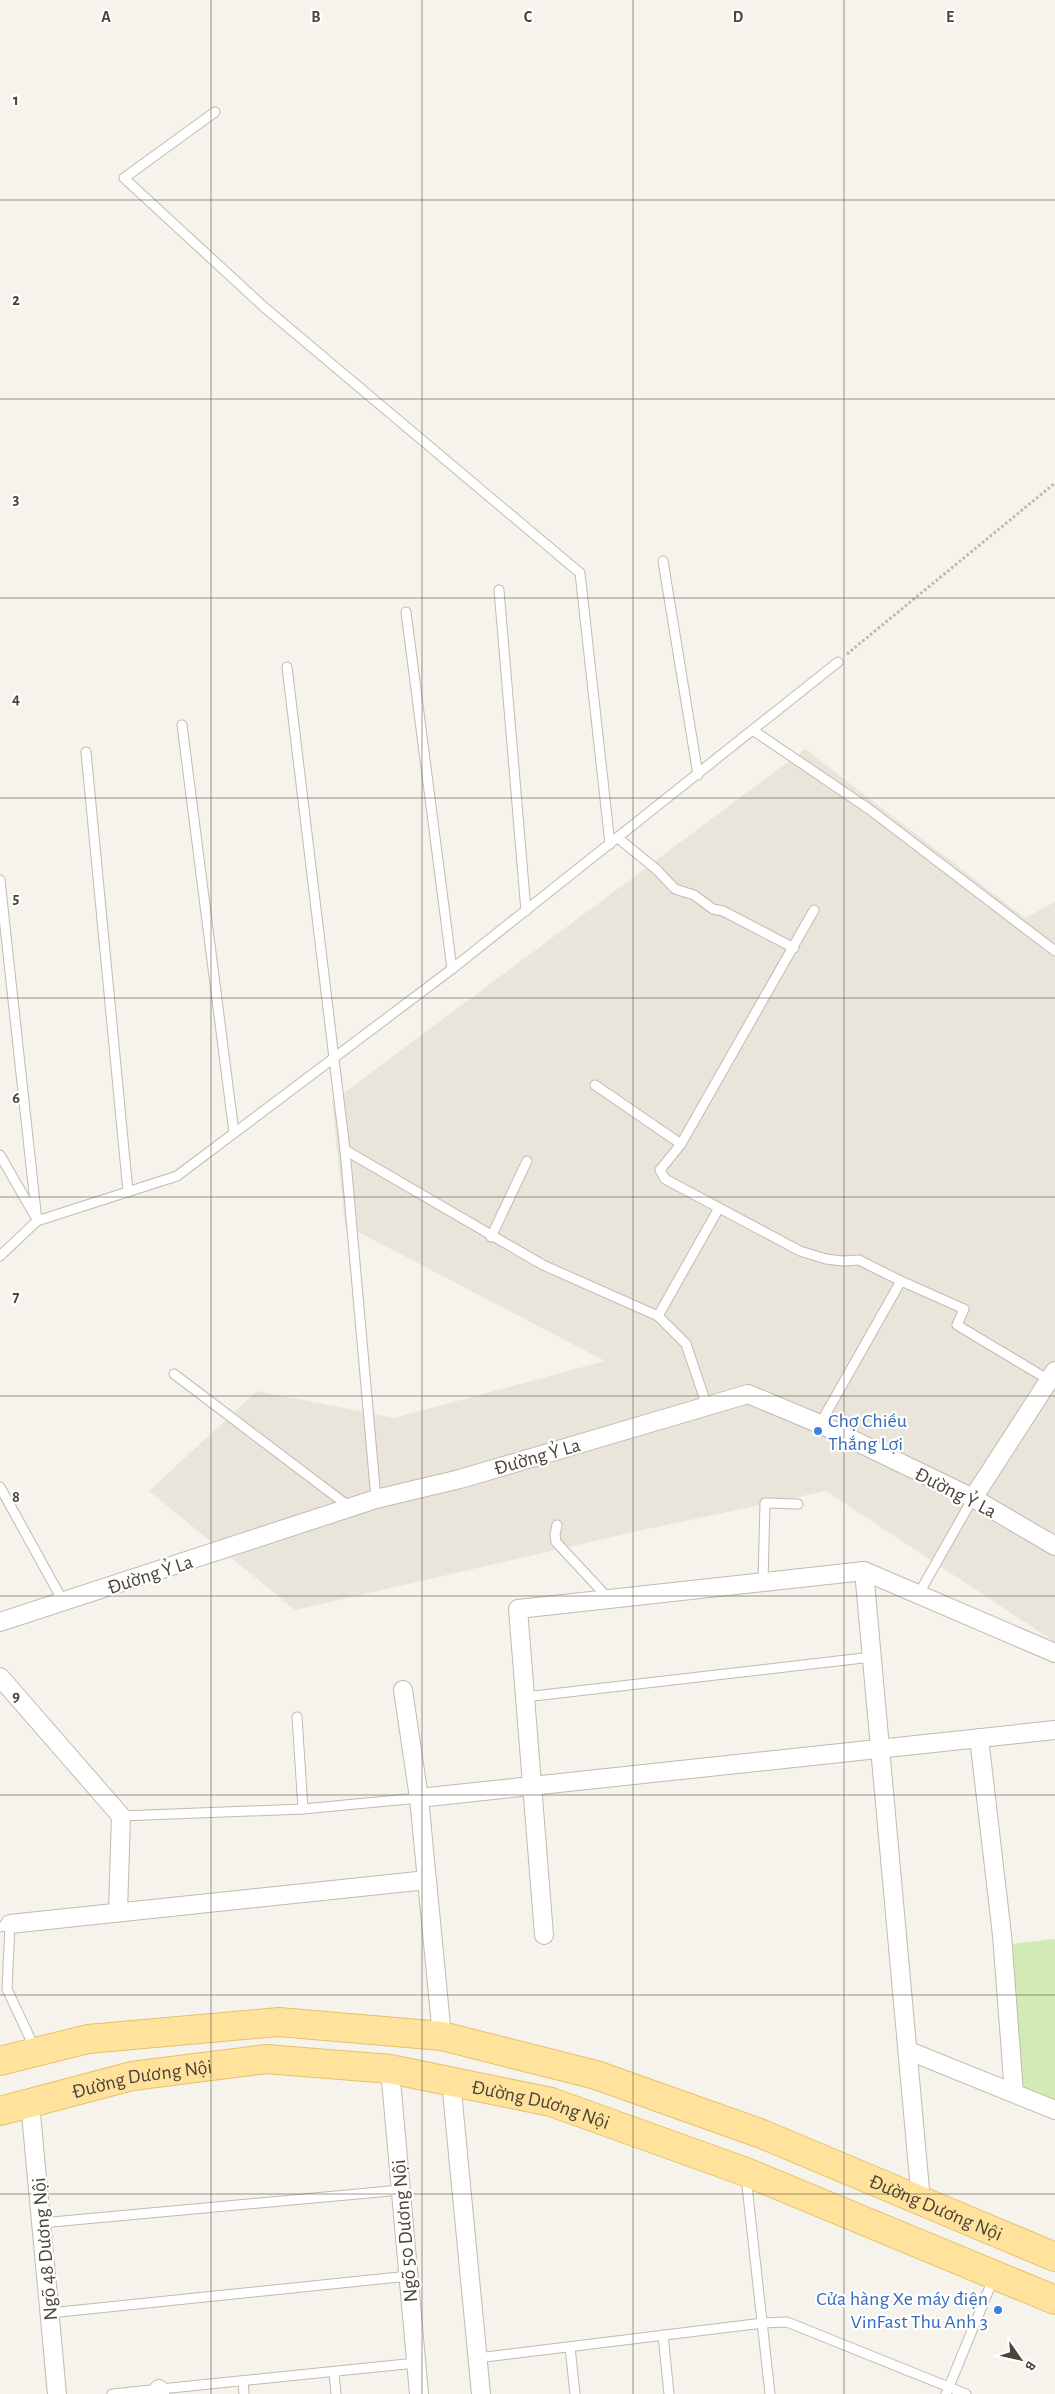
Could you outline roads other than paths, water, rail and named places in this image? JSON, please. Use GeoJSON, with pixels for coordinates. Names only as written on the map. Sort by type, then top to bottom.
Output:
{"type":"FeatureCollection","features":[{"type":"Feature","properties":{"kind":"main road","name":"Đường Dương Nội"},"geometry":{"type":"LineString","coordinates":[[0,2061],[88,2039],[279,2022],[442,2036],[596,2075],[762,2134],[1055,2257]]}},
{"type":"Feature","properties":{"kind":"main road","name":"Đường Dương Nội"},"geometry":{"type":"LineString","coordinates":[[0,2111],[132,2076],[266,2059],[390,2069],[551,2102],[746,2172],[1055,2300]]}},
{"type":"Feature","properties":{"kind":"main road"},"geometry":{"type":"LineString","coordinates":[[746,2172],[762,2134]]}},
{"type":"Feature","properties":{"kind":"street"},"geometry":{"type":"LineString","coordinates":[[973,1498],[1052,1376]]}},
{"type":"Feature","properties":{"kind":"street","name":"Đường Ỷ La"},"geometry":{"type":"LineString","coordinates":[[0,1622],[64,1603],[376,1499],[460,1479],[748,1394],[820,1424],[973,1498],[1055,1546]]}},
{"type":"Feature","properties":{"kind":"street"},"geometry":{"type":"LineString","coordinates":[[864,1571],[909,2050],[921,2201]]}},
{"type":"Feature","properties":{"kind":"street"},"geometry":{"type":"LineString","coordinates":[[544,1934],[518,1609],[864,1571],[1055,1653]]}},
{"type":"Feature","properties":{"kind":"street"},"geometry":{"type":"LineString","coordinates":[[0,1677],[121,1816],[118,1912]]}},
{"type":"Feature","properties":{"kind":"street"},"geometry":{"type":"LineString","coordinates":[[403,1690],[419,1798],[442,2036]]}},
{"type":"Feature","properties":{"kind":"street"},"geometry":{"type":"LineString","coordinates":[[419,1798],[1055,1730]]}},
{"type":"Feature","properties":{"kind":"street"},"geometry":{"type":"LineString","coordinates":[[979,1738],[1002,1935],[1014,2093]]}},
{"type":"Feature","properties":{"kind":"street"},"geometry":{"type":"LineString","coordinates":[[5,1925],[427,1880]]}},
{"type":"Feature","properties":{"kind":"street"},"geometry":{"type":"LineString","coordinates":[[909,2050],[1055,2110]]}},
{"type":"Feature","properties":{"kind":"street","name":"Ngõ 50 Dương Nội"},"geometry":{"type":"LineString","coordinates":[[390,2069],[419,2394]]}},
{"type":"Feature","properties":{"kind":"street"},"geometry":{"type":"LineString","coordinates":[[451,2081],[481,2394]]}},
{"type":"Feature","properties":{"kind":"street","name":"Ngõ 48 Dương Nội"},"geometry":{"type":"LineString","coordinates":[[30,2103],[57,2394]]}},
{"type":"Feature","properties":{"kind":"lane"},"geometry":{"type":"LineString","coordinates":[[215,112],[124,178],[264,307],[580,573],[610,844]]}},
{"type":"Feature","properties":{"kind":"lane"},"geometry":{"type":"LineString","coordinates":[[663,561],[698,775]]}},
{"type":"Feature","properties":{"kind":"lane"},"geometry":{"type":"LineString","coordinates":[[499,590],[526,911]]}},
{"type":"Feature","properties":{"kind":"lane"},"geometry":{"type":"LineString","coordinates":[[406,612],[452,969]]}},
{"type":"Feature","properties":{"kind":"lane"},"geometry":{"type":"LineString","coordinates":[[0,1256],[37,1221],[177,1176],[452,969],[754,731],[838,662]]}},
{"type":"Feature","properties":{"kind":"lane"},"geometry":{"type":"LineString","coordinates":[[287,667],[345,1150],[376,1499]]}},
{"type":"Feature","properties":{"kind":"lane"},"geometry":{"type":"LineString","coordinates":[[182,725],[234,1133]]}},
{"type":"Feature","properties":{"kind":"lane"},"geometry":{"type":"LineString","coordinates":[[754,731],[869,809],[1055,951]]}},
{"type":"Feature","properties":{"kind":"lane"},"geometry":{"type":"LineString","coordinates":[[86,752],[128,1192]]}},
{"type":"Feature","properties":{"kind":"lane"},"geometry":{"type":"LineString","coordinates":[[618,838],[657,870],[675,889],[694,895],[713,909],[723,911],[794,948]]}},
{"type":"Feature","properties":{"kind":"lane"},"geometry":{"type":"LineString","coordinates":[[0,880],[37,1221]]}},
{"type":"Feature","properties":{"kind":"lane"},"geometry":{"type":"LineString","coordinates":[[814,910],[681,1144],[660,1170],[662,1175],[800,1251],[826,1259],[859,1260],[964,1309],[957,1325],[1052,1376]]}},
{"type":"Feature","properties":{"kind":"lane"},"geometry":{"type":"LineString","coordinates":[[595,1085],[681,1144]]}},
{"type":"Feature","properties":{"kind":"lane"},"geometry":{"type":"LineString","coordinates":[[345,1150],[543,1265],[658,1316],[686,1344],[707,1406]]}},
{"type":"Feature","properties":{"kind":"lane"},"geometry":{"type":"LineString","coordinates":[[0,1155],[37,1221]]}},
{"type":"Feature","properties":{"kind":"lane"},"geometry":{"type":"LineString","coordinates":[[491,1236],[527,1161]]}},
{"type":"Feature","properties":{"kind":"lane"},"geometry":{"type":"LineString","coordinates":[[658,1316],[719,1208]]}},
{"type":"Feature","properties":{"kind":"lane"},"geometry":{"type":"LineString","coordinates":[[820,1424],[901,1281]]}},
{"type":"Feature","properties":{"kind":"lane"},"geometry":{"type":"LineString","coordinates":[[174,1374],[351,1508]]}},
{"type":"Feature","properties":{"kind":"lane"},"geometry":{"type":"LineString","coordinates":[[0,1487],[64,1603]]}},
{"type":"Feature","properties":{"kind":"lane"},"geometry":{"type":"LineString","coordinates":[[918,1595],[973,1498]]}},
{"type":"Feature","properties":{"kind":"lane"},"geometry":{"type":"LineString","coordinates":[[763,1582],[765,1503],[798,1504]]}},
{"type":"Feature","properties":{"kind":"lane"},"geometry":{"type":"LineString","coordinates":[[557,1525],[556,1542],[609,1599]]}},
{"type":"Feature","properties":{"kind":"lane"},"geometry":{"type":"LineString","coordinates":[[525,1697],[872,1657]]}},
{"type":"Feature","properties":{"kind":"lane"},"geometry":{"type":"LineString","coordinates":[[297,1717],[303,1809]]}},
{"type":"Feature","properties":{"kind":"lane"},"geometry":{"type":"LineString","coordinates":[[121,1816],[303,1809],[419,1798]]}},
{"type":"Feature","properties":{"kind":"lane"},"geometry":{"type":"LineString","coordinates":[[5,1925],[6,1989],[36,2052]]}},
{"type":"Feature","properties":{"kind":"lane"},"geometry":{"type":"LineString","coordinates":[[746,2172],[770,2394]]}},
{"type":"Feature","properties":{"kind":"lane"},"geometry":{"type":"LineString","coordinates":[[41,2223],[401,2190]]}},
{"type":"Feature","properties":{"kind":"lane"},"geometry":{"type":"LineString","coordinates":[[948,2391],[995,2274]]}},
{"type":"Feature","properties":{"kind":"lane"},"geometry":{"type":"LineString","coordinates":[[50,2313],[408,2276]]}},
{"type":"Feature","properties":{"kind":"lane"},"geometry":{"type":"LineString","coordinates":[[477,2358],[763,2323],[788,2322],[948,2391],[966,2394]]}},
{"type":"Feature","properties":{"kind":"lane"},"geometry":{"type":"LineString","coordinates":[[664,2335],[669,2394]]}},
{"type":"Feature","properties":{"kind":"lane"},"geometry":{"type":"LineString","coordinates":[[570,2346],[575,2394]]}},
{"type":"Feature","properties":{"kind":"lane"},"geometry":{"type":"LineString","coordinates":[[112,2394],[160,2392],[243,2381],[416,2363]]}},
{"type":"Feature","properties":{"kind":"lane"},"geometry":{"type":"LineString","coordinates":[[334,2372],[336,2394]]}},
{"type":"Feature","properties":{"kind":"lane"},"geometry":{"type":"LineString","coordinates":[[243,2381],[244,2394]]}},
{"type":"Feature","properties":{"kind":"place","name":"Chợ Chiều Thắng Lợi"},"geometry":{"type":"Point","coordinates":[818,1431]}},
{"type":"Feature","properties":{"kind":"place","name":"Cửa hàng Xe máy điện VinFast Thu Anh 3"},"geometry":{"type":"Point","coordinates":[998,2310]}}]}
